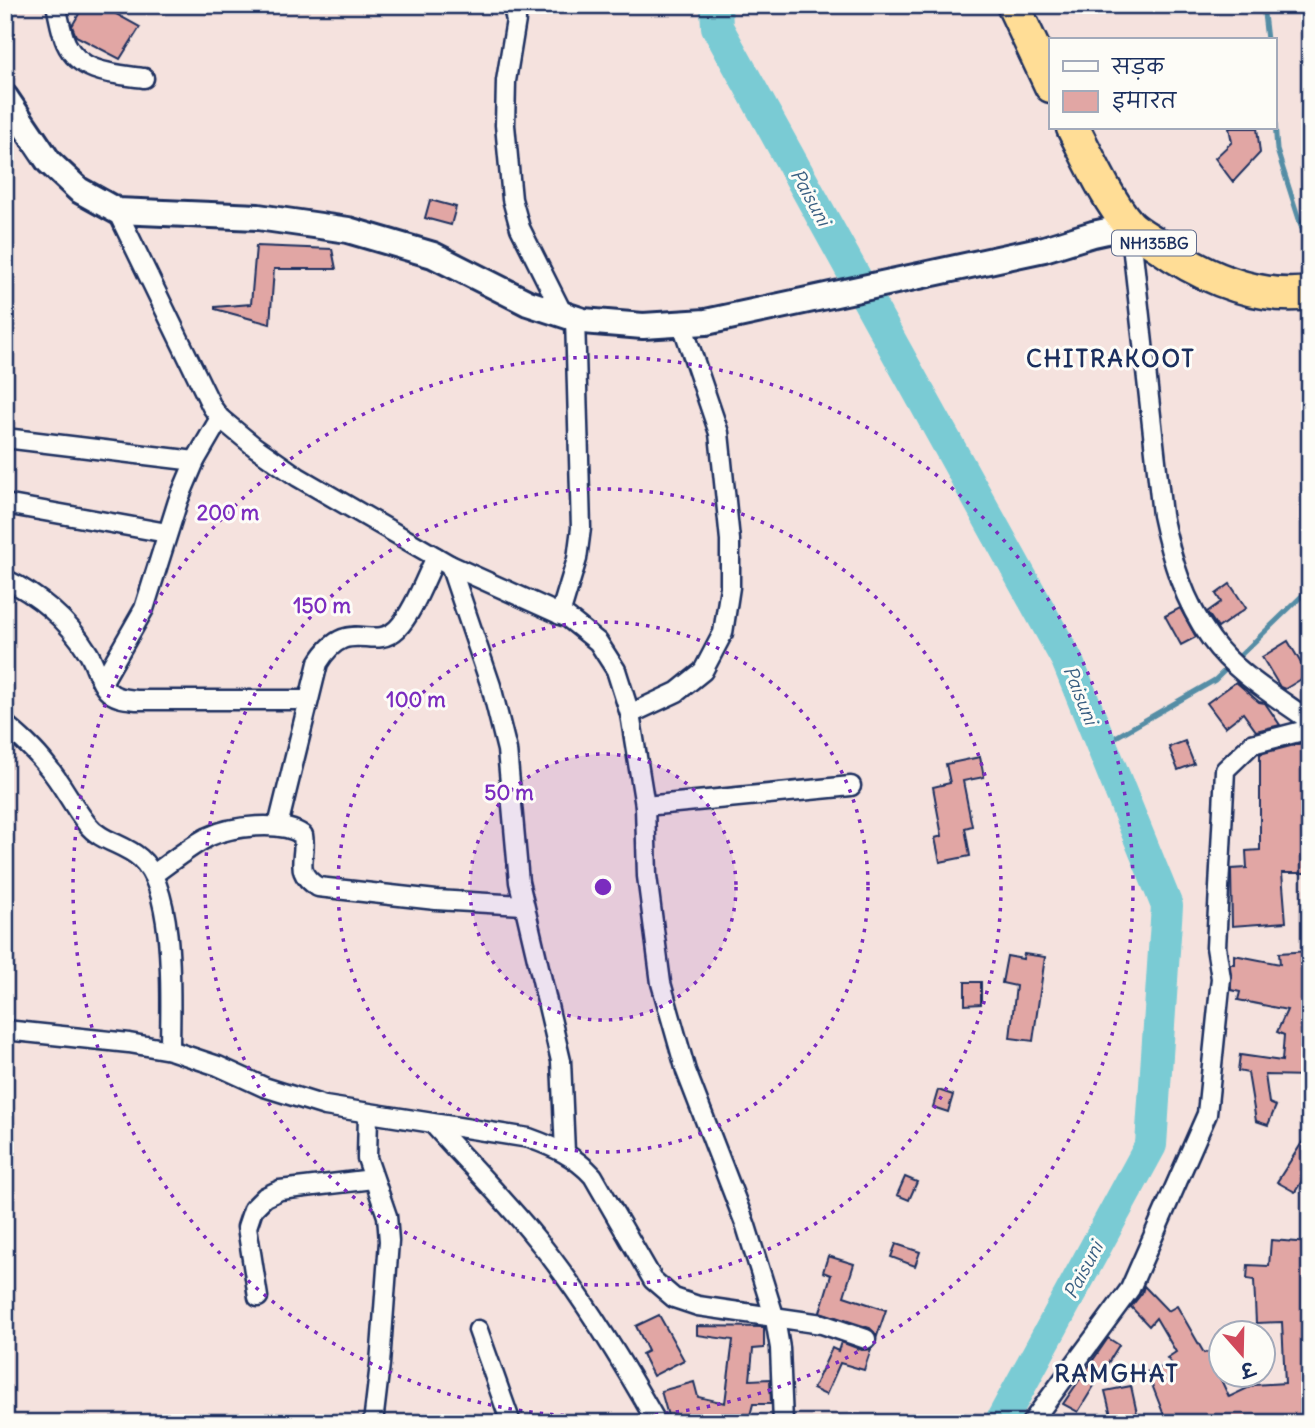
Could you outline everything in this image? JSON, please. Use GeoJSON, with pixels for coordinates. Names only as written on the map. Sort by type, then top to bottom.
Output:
{"type":"FeatureCollection","features":[{"type":"Feature","properties":{"kind":"highway"},"geometry":{"type":"LineString","coordinates":[[1013,5],[1049,82]]}},
{"type":"Feature","properties":{"kind":"highway","name":"NH135BG"},"geometry":{"type":"LineString","coordinates":[[1074,130],[1113,201],[1130,226],[1202,274],[1238,287],[1297,295]]}},
{"type":"Feature","properties":{"kind":"street"},"geometry":{"type":"LineString","coordinates":[[56,5],[66,44],[77,59],[90,68],[109,74],[144,78]]}},
{"type":"Feature","properties":{"kind":"street"},"geometry":{"type":"LineString","coordinates":[[512,5],[516,20],[506,81],[505,114],[512,199],[520,228],[569,316],[581,528],[577,559],[560,615]]}},
{"type":"Feature","properties":{"kind":"street"},"geometry":{"type":"LineString","coordinates":[[5,97],[49,162],[79,190],[117,211],[258,217],[348,230],[433,255],[528,303],[583,321],[643,326],[706,322],[1044,249],[1130,226],[1162,515],[1172,559],[1200,622],[1212,641],[1243,673],[1310,721]]}},
{"type":"Feature","properties":{"kind":"street"},"geometry":{"type":"LineString","coordinates":[[117,211],[212,407],[220,418],[298,477],[443,561],[568,618],[598,642],[616,670],[630,714],[645,806],[647,876],[662,983],[686,1071],[747,1226],[775,1319],[780,1348],[783,1423]]}},
{"type":"Feature","properties":{"kind":"street"},"geometry":{"type":"LineString","coordinates":[[630,714],[677,692],[703,671],[723,633],[730,587],[730,540],[719,433],[682,324]]}},
{"type":"Feature","properties":{"kind":"street"},"geometry":{"type":"LineString","coordinates":[[103,681],[144,609],[177,501],[195,461],[220,418]]}},
{"type":"Feature","properties":{"kind":"street"},"geometry":{"type":"LineString","coordinates":[[5,438],[195,461]]}},
{"type":"Feature","properties":{"kind":"street"},"geometry":{"type":"LineString","coordinates":[[5,504],[167,533]]}},
{"type":"Feature","properties":{"kind":"street"},"geometry":{"type":"LineString","coordinates":[[278,826],[318,663],[337,641],[349,635],[375,637],[396,630],[443,561]]}},
{"type":"Feature","properties":{"kind":"street"},"geometry":{"type":"LineString","coordinates":[[443,561],[491,686],[507,750],[519,882],[561,1061],[565,1152]]}},
{"type":"Feature","properties":{"kind":"street"},"geometry":{"type":"LineString","coordinates":[[5,579],[18,585],[57,614],[89,653],[107,690],[119,697],[138,700],[308,700]]}},
{"type":"Feature","properties":{"kind":"street"},"geometry":{"type":"LineString","coordinates":[[5,724],[48,767],[87,824],[102,839],[124,847],[141,858],[154,874],[165,921],[170,963],[170,1050]]}},
{"type":"Feature","properties":{"kind":"street"},"geometry":{"type":"LineString","coordinates":[[1031,1423],[1130,1290],[1207,1114],[1221,978],[1216,947],[1225,770],[1252,744],[1310,729]]}},
{"type":"Feature","properties":{"kind":"street"},"geometry":{"type":"LineString","coordinates":[[645,806],[851,786]]}},
{"type":"Feature","properties":{"kind":"street"},"geometry":{"type":"LineString","coordinates":[[154,874],[208,837],[226,831],[278,826],[294,829],[303,835],[301,868],[307,881],[318,887],[436,900],[524,905]]}},
{"type":"Feature","properties":{"kind":"street"},"geometry":{"type":"LineString","coordinates":[[5,1030],[170,1050],[218,1066],[264,1087],[326,1106],[528,1139],[565,1152],[593,1176],[653,1280],[674,1298],[698,1306],[822,1324],[866,1339]]}},
{"type":"Feature","properties":{"kind":"street"},"geometry":{"type":"LineString","coordinates":[[368,1114],[368,1158],[387,1216],[389,1241],[373,1423]]}},
{"type":"Feature","properties":{"kind":"street"},"geometry":{"type":"LineString","coordinates":[[434,1125],[534,1236],[557,1266],[619,1359],[657,1423]]}},
{"type":"Feature","properties":{"kind":"street"},"geometry":{"type":"LineString","coordinates":[[258,1297],[247,1227],[253,1209],[265,1197],[280,1190],[373,1179]]}},
{"type":"Feature","properties":{"kind":"street"},"geometry":{"type":"LineString","coordinates":[[478,1330],[511,1423]]}},
{"type":"Feature","properties":{"kind":"building"},"geometry":{"type":"Polygon","coordinates":[[[84,5],[100,5],[140,27],[120,59],[76,36],[72,26],[84,5]]]}},
{"type":"Feature","properties":{"kind":"building"},"geometry":{"type":"Polygon","coordinates":[[[1229,130],[1257,130],[1260,153],[1233,182],[1215,158],[1232,142],[1229,130]]]}},
{"type":"Feature","properties":{"kind":"building"},"geometry":{"type":"Polygon","coordinates":[[[430,200],[456,207],[451,225],[425,218],[430,200]]]}},
{"type":"Feature","properties":{"kind":"building"},"geometry":{"type":"Polygon","coordinates":[[[256,246],[332,249],[336,269],[274,269],[270,324],[215,309],[251,304],[256,246]]]}},
{"type":"Feature","properties":{"kind":"building"},"geometry":{"type":"Polygon","coordinates":[[[1230,584],[1246,608],[1218,628],[1207,612],[1221,602],[1216,594],[1230,584]]]}},
{"type":"Feature","properties":{"kind":"building"},"geometry":{"type":"Polygon","coordinates":[[[1180,608],[1196,637],[1181,645],[1165,616],[1180,608]]]}},
{"type":"Feature","properties":{"kind":"building"},"geometry":{"type":"Polygon","coordinates":[[[1288,641],[1308,675],[1285,689],[1280,687],[1262,657],[1288,641]]]}},
{"type":"Feature","properties":{"kind":"building"},"geometry":{"type":"Polygon","coordinates":[[[1236,682],[1259,702],[1265,703],[1280,725],[1256,731],[1243,713],[1225,727],[1207,703],[1236,682]]]}},
{"type":"Feature","properties":{"kind":"building"},"geometry":{"type":"Polygon","coordinates":[[[1185,741],[1194,764],[1178,770],[1169,747],[1185,741]]]}},
{"type":"Feature","properties":{"kind":"building"},"geometry":{"type":"Polygon","coordinates":[[[1310,741],[1310,873],[1282,873],[1286,922],[1232,926],[1231,869],[1247,868],[1246,851],[1260,850],[1260,754],[1310,741]]]}},
{"type":"Feature","properties":{"kind":"building"},"geometry":{"type":"Polygon","coordinates":[[[980,757],[984,777],[963,781],[972,826],[965,828],[970,856],[940,862],[935,838],[942,836],[933,787],[950,783],[946,764],[980,757]]]}},
{"type":"Feature","properties":{"kind":"building"},"geometry":{"type":"Polygon","coordinates":[[[1310,951],[1310,1019],[1306,1019],[1302,1053],[1310,1054],[1310,1076],[1265,1075],[1269,1103],[1276,1106],[1268,1125],[1256,1121],[1248,1073],[1238,1071],[1240,1055],[1282,1061],[1284,1035],[1277,1032],[1287,1010],[1238,1000],[1240,992],[1231,990],[1230,964],[1234,964],[1234,955],[1280,964],[1279,953],[1310,951]]]}},
{"type":"Feature","properties":{"kind":"building"},"geometry":{"type":"Polygon","coordinates":[[[1024,954],[1045,957],[1033,1041],[1010,1038],[1016,986],[1002,983],[1007,956],[1023,959],[1024,954]]]}},
{"type":"Feature","properties":{"kind":"building"},"geometry":{"type":"Polygon","coordinates":[[[965,982],[981,982],[981,1004],[965,1005],[965,982]]]}},
{"type":"Feature","properties":{"kind":"building"},"geometry":{"type":"Polygon","coordinates":[[[938,1090],[953,1095],[948,1112],[933,1107],[938,1090]]]}},
{"type":"Feature","properties":{"kind":"building"},"geometry":{"type":"Polygon","coordinates":[[[1310,1130],[1310,1168],[1295,1192],[1277,1182],[1310,1130]]]}},
{"type":"Feature","properties":{"kind":"building"},"geometry":{"type":"Polygon","coordinates":[[[905,1177],[917,1182],[909,1200],[897,1195],[905,1177]]]}},
{"type":"Feature","properties":{"kind":"building"},"geometry":{"type":"Polygon","coordinates":[[[1271,1240],[1310,1243],[1310,1423],[1167,1423],[1147,1372],[1172,1364],[1167,1358],[1176,1352],[1156,1318],[1149,1326],[1131,1307],[1144,1286],[1168,1311],[1177,1306],[1206,1352],[1206,1390],[1226,1390],[1229,1397],[1244,1390],[1276,1390],[1276,1384],[1285,1383],[1282,1322],[1256,1320],[1254,1280],[1247,1279],[1248,1265],[1269,1266],[1271,1240]]]}},
{"type":"Feature","properties":{"kind":"building"},"geometry":{"type":"Polygon","coordinates":[[[896,1244],[920,1252],[915,1266],[891,1257],[896,1244]]]}},
{"type":"Feature","properties":{"kind":"building"},"geometry":{"type":"Polygon","coordinates":[[[828,1256],[854,1264],[844,1296],[886,1310],[877,1336],[870,1328],[820,1312],[831,1275],[823,1272],[828,1256]]]}},
{"type":"Feature","properties":{"kind":"building"},"geometry":{"type":"Polygon","coordinates":[[[659,1315],[684,1360],[653,1376],[642,1354],[648,1351],[636,1326],[659,1315]]]}},
{"type":"Feature","properties":{"kind":"building"},"geometry":{"type":"Polygon","coordinates":[[[697,1326],[764,1327],[764,1348],[753,1349],[750,1380],[770,1379],[771,1404],[753,1404],[748,1423],[670,1423],[661,1391],[694,1382],[698,1397],[725,1403],[733,1340],[697,1335],[697,1326]]]}},
{"type":"Feature","properties":{"kind":"building"},"geometry":{"type":"Polygon","coordinates":[[[1108,1338],[1119,1345],[1078,1412],[1063,1404],[1108,1338]]]}},
{"type":"Feature","properties":{"kind":"building"},"geometry":{"type":"Polygon","coordinates":[[[841,1342],[862,1350],[871,1349],[864,1370],[840,1363],[826,1395],[813,1389],[832,1348],[838,1351],[841,1342]]]}},
{"type":"Feature","properties":{"kind":"building"},"geometry":{"type":"Polygon","coordinates":[[[1131,1386],[1138,1418],[1113,1423],[1105,1391],[1131,1386]]]}},
{"type":"Feature","properties":{"kind":"waterway","name":"Paisuni"},"geometry":{"type":"LineString","coordinates":[[716,5],[717,27],[1067,660],[1167,906],[1151,1145],[1000,1423]]}},
{"type":"Feature","properties":{"kind":"waterway"},"geometry":{"type":"LineString","coordinates":[[1263,5],[1267,38]]}},
{"type":"Feature","properties":{"kind":"waterway"},"geometry":{"type":"LineString","coordinates":[[1276,130],[1277,150],[1310,254]]}},
{"type":"Feature","properties":{"kind":"waterway"},"geometry":{"type":"LineString","coordinates":[[1102,745],[1215,680],[1310,588]]}},
{"type":"Feature","properties":{"kind":"district","name":"CHITRAKOOT"},"geometry":{"type":"Point","coordinates":[1111,358]}},
{"type":"Feature","properties":{"kind":"district","name":"RAMGHAT"},"geometry":{"type":"Point","coordinates":[1117,1373]}}]}
